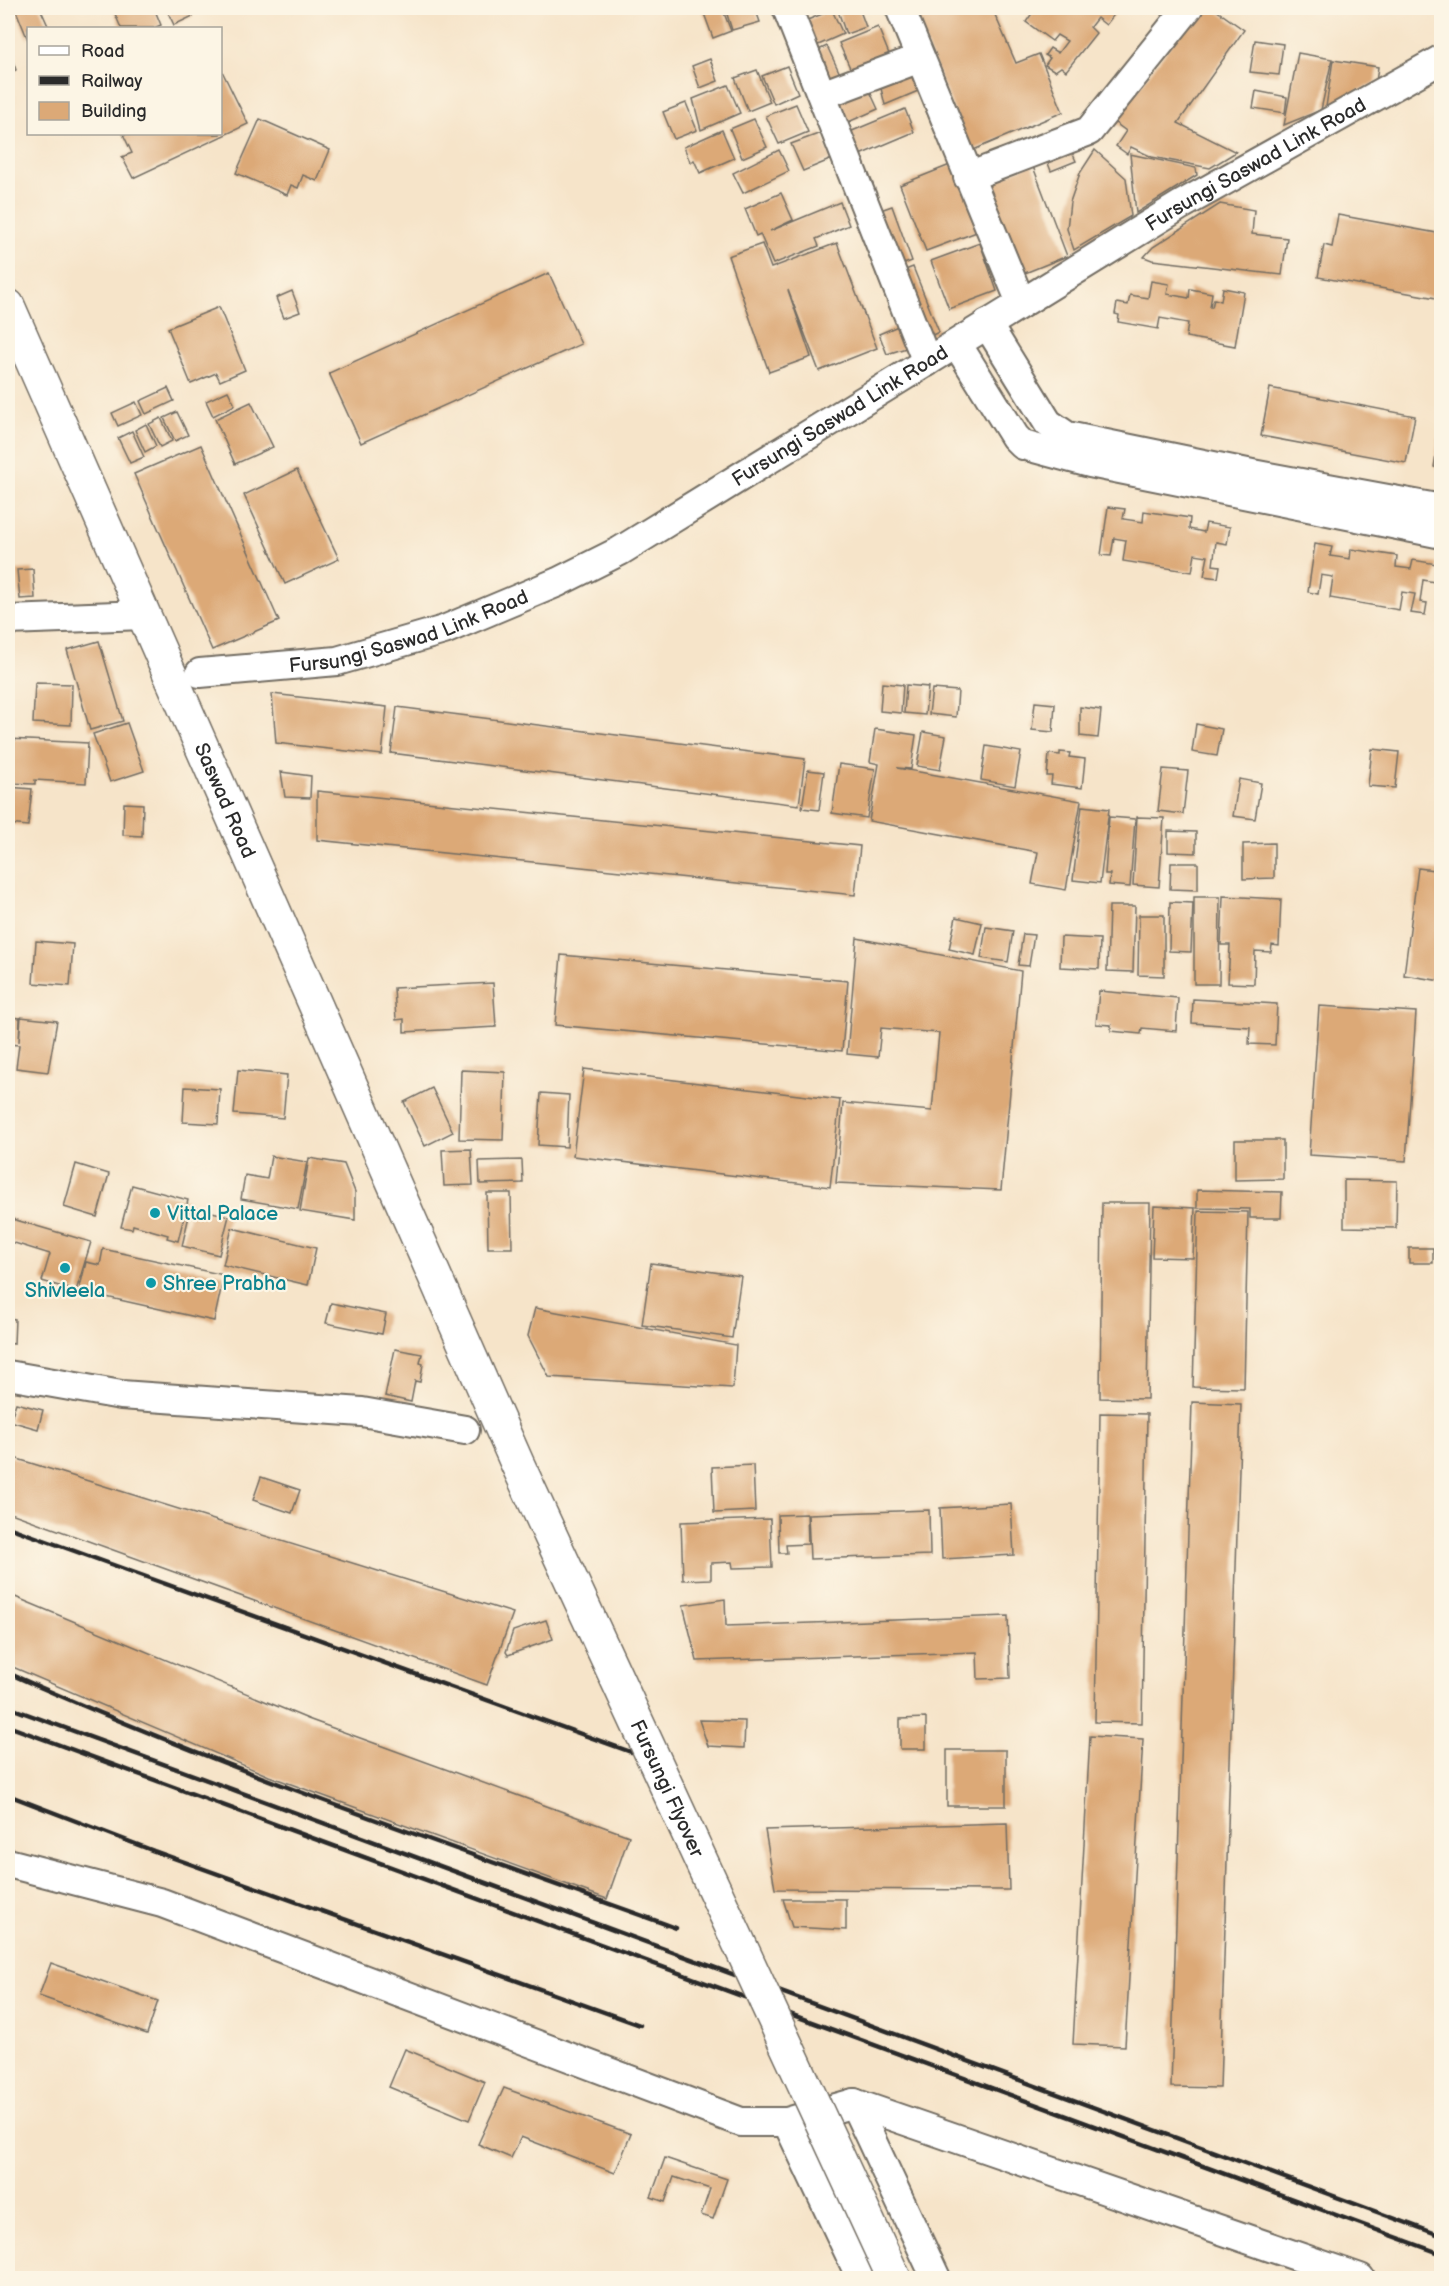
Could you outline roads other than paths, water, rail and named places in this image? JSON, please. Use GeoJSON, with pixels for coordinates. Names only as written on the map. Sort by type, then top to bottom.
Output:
{"type":"FeatureCollection","features":[{"type":"Feature","properties":{"kind":"highway","name":"Saswad Road"},"geometry":{"type":"LineString","coordinates":[[8,306],[443,1295]]}},
{"type":"Feature","properties":{"kind":"highway","name":"Fursungi Flyover"},"geometry":{"type":"LineString","coordinates":[[443,1295],[522,1474],[894,2278]]}},
{"type":"Feature","properties":{"kind":"street"},"geometry":{"type":"LineString","coordinates":[[787,8],[927,362]]}},
{"type":"Feature","properties":{"kind":"street"},"geometry":{"type":"LineString","coordinates":[[900,8],[1021,303]]}},
{"type":"Feature","properties":{"kind":"street"},"geometry":{"type":"LineString","coordinates":[[968,177],[1089,131],[1188,8]]}},
{"type":"Feature","properties":{"kind":"street"},"geometry":{"type":"LineString","coordinates":[[822,95],[920,58]]}},
{"type":"Feature","properties":{"kind":"street","name":"Fursungi Saswad Link Road"},"geometry":{"type":"LineString","coordinates":[[200,673],[338,661],[444,630],[547,586],[620,551],[1191,199],[1442,59]]}},
{"type":"Feature","properties":{"kind":"street"},"geometry":{"type":"LineString","coordinates":[[987,324],[1048,423],[1067,436],[1252,474],[1442,509]]}},
{"type":"Feature","properties":{"kind":"street"},"geometry":{"type":"LineString","coordinates":[[957,344],[1015,437],[1023,445],[1089,463],[1442,534]]}},
{"type":"Feature","properties":{"kind":"street"},"geometry":{"type":"LineString","coordinates":[[8,620],[144,615]]}},
{"type":"Feature","properties":{"kind":"street"},"geometry":{"type":"LineString","coordinates":[[8,1375],[121,1395],[362,1412],[465,1430]]}},
{"type":"Feature","properties":{"kind":"street"},"geometry":{"type":"LineString","coordinates":[[8,1863],[162,1903],[741,2122],[787,2122],[854,2103],[1360,2278]]}},
{"type":"Feature","properties":{"kind":"street"},"geometry":{"type":"LineString","coordinates":[[854,2103],[936,2278]]}},
{"type":"Feature","properties":{"kind":"street"},"geometry":{"type":"LineString","coordinates":[[787,2122],[861,2278]]}},
{"type":"Feature","properties":{"kind":"railway"},"geometry":{"type":"LineString","coordinates":[[8,1527],[631,1752]]}},
{"type":"Feature","properties":{"kind":"railway"},"geometry":{"type":"LineString","coordinates":[[8,1673],[256,1775],[676,1928]]}},
{"type":"Feature","properties":{"kind":"railway"},"geometry":{"type":"LineString","coordinates":[[8,1707],[1442,2236]]}},
{"type":"Feature","properties":{"kind":"railway"},"geometry":{"type":"LineString","coordinates":[[8,1726],[1442,2254]]}},
{"type":"Feature","properties":{"kind":"railway"},"geometry":{"type":"LineString","coordinates":[[8,1795],[154,1851],[640,2025]]}},
{"type":"Feature","properties":{"kind":"place","name":"Vittal Palace"},"geometry":{"type":"Point","coordinates":[155,1213]}},
{"type":"Feature","properties":{"kind":"place","name":"Shivleela"},"geometry":{"type":"Point","coordinates":[65,1268]}},
{"type":"Feature","properties":{"kind":"place","name":"Shree Prabha"},"geometry":{"type":"Point","coordinates":[151,1283]}}]}
